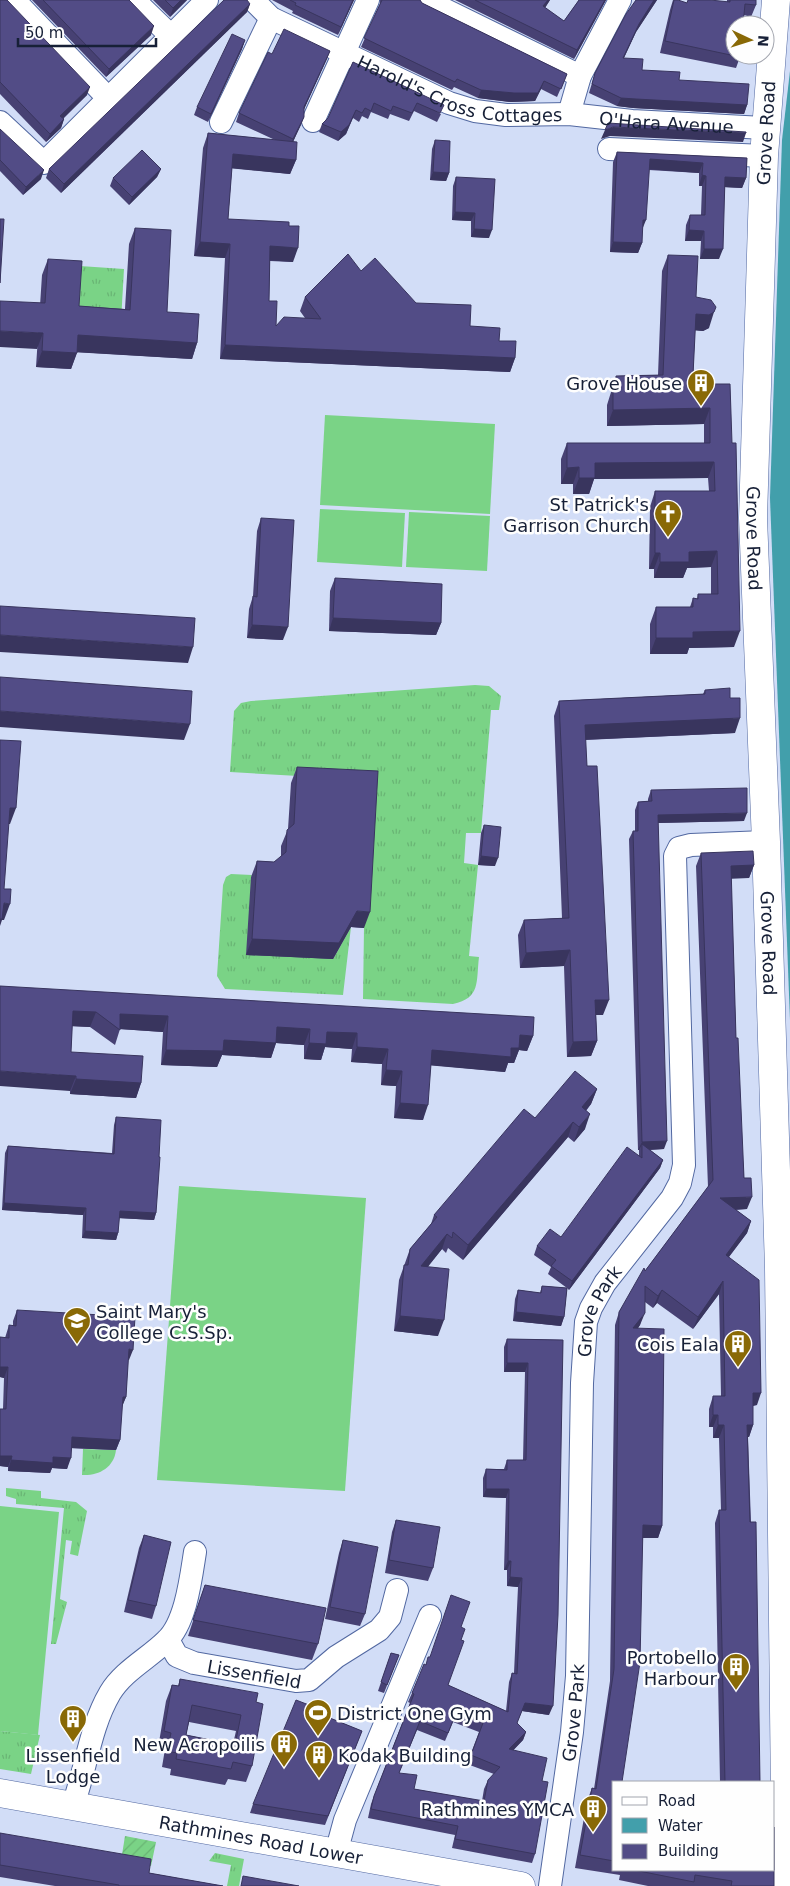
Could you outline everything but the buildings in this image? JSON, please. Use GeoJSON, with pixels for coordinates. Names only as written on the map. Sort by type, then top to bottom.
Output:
{"type":"FeatureCollection","features":[{"type":"Feature","properties":{"kind":"main road","name":"Grove Road"},"geometry":{"type":"LineString","coordinates":[[776,0],[765,128],[753,518],[766,842],[779,1278],[786,1886]]}},
{"type":"Feature","properties":{"kind":"main road","name":"Rathmines Road Lower"},"geometry":{"type":"LineString","coordinates":[[0,1793],[521,1886]]}},
{"type":"Feature","properties":{"kind":"street"},"geometry":{"type":"LineString","coordinates":[[14,0],[108,98]]}},
{"type":"Feature","properties":{"kind":"street"},"geometry":{"type":"LineString","coordinates":[[134,0],[171,36]]}},
{"type":"Feature","properties":{"kind":"street"},"geometry":{"type":"LineString","coordinates":[[0,122],[44,163],[207,0]]}},
{"type":"Feature","properties":{"kind":"street"},"geometry":{"type":"LineString","coordinates":[[221,122],[271,18],[253,0]]}},
{"type":"Feature","properties":{"kind":"street","name":"Harold's Cross Cottages"},"geometry":{"type":"LineString","coordinates":[[313,121],[368,0]]}},
{"type":"Feature","properties":{"kind":"street"},"geometry":{"type":"LineString","coordinates":[[425,0],[580,76]]}},
{"type":"Feature","properties":{"kind":"street","name":"Harold's Cross Cottages"},"geometry":{"type":"LineString","coordinates":[[271,18],[449,103],[476,111],[506,115],[569,114],[580,76],[614,2]]}},
{"type":"Feature","properties":{"kind":"street","name":"O'Hara Avenue"},"geometry":{"type":"LineString","coordinates":[[569,114],[632,121],[765,128]]}},
{"type":"Feature","properties":{"kind":"street"},"geometry":{"type":"LineString","coordinates":[[609,149],[764,156]]}},
{"type":"Feature","properties":{"kind":"street","name":"Grove Park"},"geometry":{"type":"LineString","coordinates":[[550,1886],[572,1732],[577,1676],[582,1383],[586,1322],[591,1308],[606,1283],[672,1198],[680,1183],[684,1165],[675,856],[679,848],[691,845],[766,842]]}},
{"type":"Feature","properties":{"kind":"street"},"geometry":{"type":"LineString","coordinates":[[72,1806],[96,1728],[110,1692],[135,1667],[168,1640],[176,1627],[188,1589],[195,1552]]}},
{"type":"Feature","properties":{"kind":"street","name":"Lissenfield"},"geometry":{"type":"LineString","coordinates":[[168,1640],[177,1656],[194,1663],[296,1681],[309,1680],[336,1657],[379,1630],[390,1617],[397,1590]]}},
{"type":"Feature","properties":{"kind":"street"},"geometry":{"type":"LineString","coordinates":[[336,1853],[345,1820],[430,1616]]}},
{"type":"Feature","properties":{"kind":"green space"},"geometry":{"type":"Polygon","coordinates":[[[80,266],[124,269],[121,321],[77,318],[80,266]]]}},
{"type":"Feature","properties":{"kind":"green space"},"geometry":{"type":"Polygon","coordinates":[[[325,415],[495,424],[490,514],[320,505],[325,415]]]}},
{"type":"Feature","properties":{"kind":"green space"},"geometry":{"type":"Polygon","coordinates":[[[320,509],[405,513],[402,567],[317,562],[320,509]]]}},
{"type":"Feature","properties":{"kind":"green space"},"geometry":{"type":"Polygon","coordinates":[[[409,512],[490,516],[487,571],[406,567],[409,512]]]}},
{"type":"Feature","properties":{"kind":"green space"},"geometry":{"type":"Polygon","coordinates":[[[475,685],[489,686],[501,696],[499,710],[491,710],[481,833],[466,833],[464,863],[478,865],[469,956],[479,957],[475,988],[468,998],[453,1004],[363,999],[364,928],[316,777],[230,772],[234,711],[241,703],[251,701],[475,685]]]}},
{"type":"Feature","properties":{"kind":"green space"},"geometry":{"type":"Polygon","coordinates":[[[231,874],[252,875],[251,877],[333,959],[351,927],[343,995],[225,989],[217,976],[223,885],[226,877],[231,874]]]}},
{"type":"Feature","properties":{"kind":"green space"},"geometry":{"type":"Polygon","coordinates":[[[179,1186],[366,1198],[345,1491],[157,1480],[179,1186]]]}},
{"type":"Feature","properties":{"kind":"green space"},"geometry":{"type":"Polygon","coordinates":[[[83,1449],[116,1450],[112,1462],[104,1470],[94,1474],[82,1475],[83,1449]]]}},
{"type":"Feature","properties":{"kind":"green space"},"geometry":{"type":"Polygon","coordinates":[[[6,1488],[41,1491],[41,1498],[76,1502],[87,1511],[78,1556],[70,1554],[72,1541],[66,1540],[60,1599],[67,1602],[56,1644],[51,1644],[64,1508],[16,1504],[16,1499],[6,1496],[6,1488]]]}},
{"type":"Feature","properties":{"kind":"green space"},"geometry":{"type":"Polygon","coordinates":[[[0,1506],[59,1512],[38,1735],[0,1731],[0,1506]]]}},
{"type":"Feature","properties":{"kind":"green space"},"geometry":{"type":"Polygon","coordinates":[[[0,1731],[40,1735],[31,1774],[0,1769],[0,1731]]]}},
{"type":"Feature","properties":{"kind":"green space"},"geometry":{"type":"Polygon","coordinates":[[[125,1836],[156,1842],[151,1866],[121,1861],[125,1836]]]}},
{"type":"Feature","properties":{"kind":"green space"},"geometry":{"type":"Polygon","coordinates":[[[215,1853],[244,1859],[239,1886],[227,1886],[231,1865],[209,1861],[215,1853]]]}},
{"type":"Feature","properties":{"kind":"water"},"geometry":{"type":"Polygon","coordinates":[[[790,71],[790,1020],[770,498],[782,140],[790,71]]]}},
{"type":"Feature","properties":{"kind":"place","name":"Grove House"},"geometry":{"type":"Point","coordinates":[701,407]}},
{"type":"Feature","properties":{"kind":"place","name":"St Patrick's Garrison Church"},"geometry":{"type":"Point","coordinates":[668,538]}},
{"type":"Feature","properties":{"kind":"place","name":"Saint Mary's College C.S.Sp."},"geometry":{"type":"Point","coordinates":[77,1345]}},
{"type":"Feature","properties":{"kind":"place","name":"Cois Eala"},"geometry":{"type":"Point","coordinates":[738,1368]}},
{"type":"Feature","properties":{"kind":"place","name":"Portobello Harbour"},"geometry":{"type":"Point","coordinates":[736,1691]}},
{"type":"Feature","properties":{"kind":"place","name":"District One Gym"},"geometry":{"type":"Point","coordinates":[318,1737]}},
{"type":"Feature","properties":{"kind":"place","name":"Lissenfield Lodge"},"geometry":{"type":"Point","coordinates":[73,1743]}},
{"type":"Feature","properties":{"kind":"place","name":"New Acropoilis"},"geometry":{"type":"Point","coordinates":[284,1768]}},
{"type":"Feature","properties":{"kind":"place","name":"Kodak Building"},"geometry":{"type":"Point","coordinates":[319,1779]}},
{"type":"Feature","properties":{"kind":"place","name":"Rathmines YMCA"},"geometry":{"type":"Point","coordinates":[593,1833]}}]}
